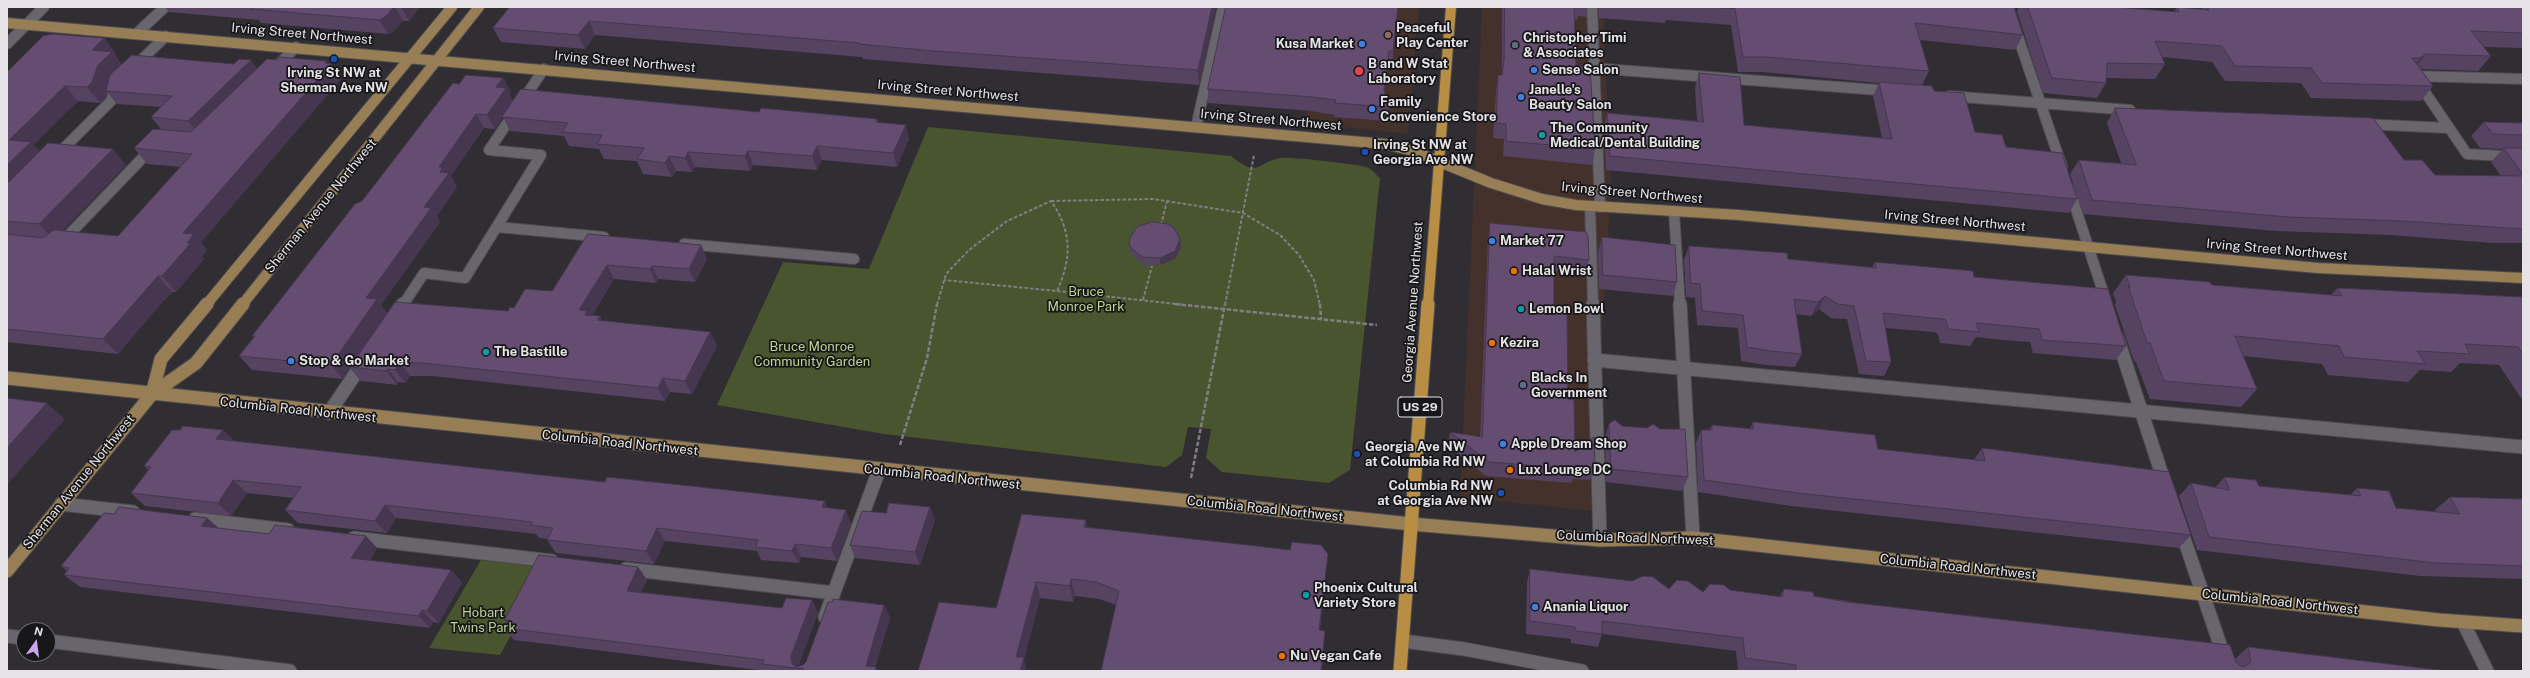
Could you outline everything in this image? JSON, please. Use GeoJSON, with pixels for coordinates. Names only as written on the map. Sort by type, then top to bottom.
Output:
{"type":"FeatureCollection","features":[{"type":"Feature","properties":{"kind":"highway","name":"Georgia Avenue Northwest"},"geometry":{"type":"LineString","coordinates":[[1400,671],[1451,7]]}},
{"type":"Feature","properties":{"kind":"main road","name":"Sherman Avenue Northwest"},"geometry":{"type":"LineString","coordinates":[[152,394],[161,359],[452,7]]}},
{"type":"Feature","properties":{"kind":"main road","name":"Sherman Avenue Northwest"},"geometry":{"type":"LineString","coordinates":[[7,571],[152,394],[196,363],[479,7]]}},
{"type":"Feature","properties":{"kind":"main road","name":"Irving Street Northwest"},"geometry":{"type":"LineString","coordinates":[[7,23],[411,57],[1384,144],[1413,151],[1439,163],[1525,194],[1595,206],[2089,247],[2318,268],[2523,278]]}},
{"type":"Feature","properties":{"kind":"main road","name":"Columbia Road Northwest"},"geometry":{"type":"LineString","coordinates":[[7,378],[329,413],[1411,524],[1600,540],[1693,538],[2463,622],[2523,626]]}},
{"type":"Feature","properties":{"kind":"street"},"geometry":{"type":"LineString","coordinates":[[7,44],[44,7]]}},
{"type":"Feature","properties":{"kind":"street"},"geometry":{"type":"LineString","coordinates":[[136,34],[165,7]]}},
{"type":"Feature","properties":{"kind":"street"},"geometry":{"type":"LineString","coordinates":[[1196,127],[1223,7]]}},
{"type":"Feature","properties":{"kind":"street"},"geometry":{"type":"LineString","coordinates":[[1592,7],[1595,206],[1594,360],[1600,540]]}},
{"type":"Feature","properties":{"kind":"street"},"geometry":{"type":"LineString","coordinates":[[2008,7],[2089,247],[2140,412],[2171,500]]}},
{"type":"Feature","properties":{"kind":"street"},"geometry":{"type":"LineString","coordinates":[[45,166],[111,101],[115,85],[166,36]]}},
{"type":"Feature","properties":{"kind":"street"},"geometry":{"type":"LineString","coordinates":[[268,74],[296,47]]}},
{"type":"Feature","properties":{"kind":"street"},"geometry":{"type":"LineString","coordinates":[[1593,68],[1900,92]]}},
{"type":"Feature","properties":{"kind":"street"},"geometry":{"type":"LineString","coordinates":[[388,326],[424,273],[465,278],[497,228],[541,155],[489,150],[544,69]]}},
{"type":"Feature","properties":{"kind":"street"},"geometry":{"type":"LineString","coordinates":[[2523,79],[2414,76],[2467,154],[2523,157]]}},
{"type":"Feature","properties":{"kind":"street"},"geometry":{"type":"LineString","coordinates":[[1939,95],[2141,111]]}},
{"type":"Feature","properties":{"kind":"street"},"geometry":{"type":"LineString","coordinates":[[2353,124],[2448,128]]}},
{"type":"Feature","properties":{"kind":"street"},"geometry":{"type":"LineString","coordinates":[[50,246],[58,247],[163,137]]}},
{"type":"Feature","properties":{"kind":"street"},"geometry":{"type":"LineString","coordinates":[[1674,212],[1685,370],[1693,538]]}},
{"type":"Feature","properties":{"kind":"street"},"geometry":{"type":"LineString","coordinates":[[497,228],[616,238]]}},
{"type":"Feature","properties":{"kind":"street"},"geometry":{"type":"LineString","coordinates":[[671,243],[854,259]]}},
{"type":"Feature","properties":{"kind":"street"},"geometry":{"type":"LineString","coordinates":[[329,413],[370,352]]}},
{"type":"Feature","properties":{"kind":"street"},"geometry":{"type":"LineString","coordinates":[[1594,360],[1685,370],[2523,447]]}},
{"type":"Feature","properties":{"kind":"street"},"geometry":{"type":"LineString","coordinates":[[821,629],[879,470]]}},
{"type":"Feature","properties":{"kind":"street"},"geometry":{"type":"LineString","coordinates":[[61,504],[148,514]]}},
{"type":"Feature","properties":{"kind":"street"},"geometry":{"type":"LineString","coordinates":[[2176,515],[2229,671]]}},
{"type":"Feature","properties":{"kind":"street"},"geometry":{"type":"LineString","coordinates":[[179,518],[305,532]]}},
{"type":"Feature","properties":{"kind":"street"},"geometry":{"type":"LineString","coordinates":[[337,536],[565,562]]}},
{"type":"Feature","properties":{"kind":"street"},"geometry":{"type":"LineString","coordinates":[[613,568],[834,593]]}},
{"type":"Feature","properties":{"kind":"street"},"geometry":{"type":"LineString","coordinates":[[2463,622],[2487,671]]}},
{"type":"Feature","properties":{"kind":"street"},"geometry":{"type":"LineString","coordinates":[[1403,641],[1464,649],[1582,671]]}},
{"type":"Feature","properties":{"kind":"street"},"geometry":{"type":"LineString","coordinates":[[56,642],[290,671]]}},
{"type":"Feature","properties":{"kind":"path"},"geometry":{"type":"LineString","coordinates":[[1191,479],[1254,154]]}},
{"type":"Feature","properties":{"kind":"path"},"geometry":{"type":"LineString","coordinates":[[900,445],[926,359],[940,288],[951,268],[980,238],[1032,206],[1051,200],[1154,199],[1243,213],[1283,236],[1303,261],[1319,294],[1321,319]]}},
{"type":"Feature","properties":{"kind":"path"},"geometry":{"type":"LineString","coordinates":[[1051,200],[1061,213],[1069,234],[1068,263],[1057,291]]}},
{"type":"Feature","properties":{"kind":"path"},"geometry":{"type":"LineString","coordinates":[[1160,230],[1167,201]]}},
{"type":"Feature","properties":{"kind":"path"},"geometry":{"type":"LineString","coordinates":[[1143,300],[1152,266]]}},
{"type":"Feature","properties":{"kind":"path"},"geometry":{"type":"LineString","coordinates":[[944,280],[1378,325]]}},
{"type":"Feature","properties":{"kind":"shaded area"},"geometry":{"type":"Polygon","coordinates":[[[1324,7],[1419,7],[1408,134],[1305,123],[1324,7]]]}},
{"type":"Feature","properties":{"kind":"shaded area"},"geometry":{"type":"Polygon","coordinates":[[[1482,7],[1603,7],[1611,188],[1591,511],[1460,497],[1482,7]]]}},
{"type":"Feature","properties":{"kind":"green space","name":"Bruce Monroe Park"},"geometry":{"type":"Polygon","coordinates":[[[928,127],[1231,156],[1240,163],[1252,168],[1256,168],[1280,158],[1285,158],[1350,164],[1366,167],[1372,170],[1380,178],[1350,470],[1329,483],[1222,472],[1206,458],[1211,429],[1188,427],[1182,455],[1166,467],[884,434],[717,405],[783,262],[869,269],[928,127]]]}},
{"type":"Feature","properties":{"kind":"green space","name":"Hobart Twins Park"},"geometry":{"type":"Polygon","coordinates":[[[481,560],[550,566],[500,655],[429,648],[481,560]]]}},
{"type":"Feature","properties":{"kind":"building"},"geometry":{"type":"Polygon","coordinates":[[[253,7],[394,7],[385,17],[379,20],[251,9],[253,7]]]}},
{"type":"Feature","properties":{"kind":"building"},"geometry":{"type":"Polygon","coordinates":[[[510,7],[1212,7],[1198,70],[934,51],[859,44],[860,43],[589,21],[578,35],[493,28],[510,7]]]}},
{"type":"Feature","properties":{"kind":"building"},"geometry":{"type":"Polygon","coordinates":[[[1226,7],[1398,7],[1393,51],[1389,51],[1384,90],[1389,107],[1335,103],[1336,100],[1312,97],[1208,89],[1226,7]]]}},
{"type":"Feature","properties":{"kind":"building"},"geometry":{"type":"Polygon","coordinates":[[[1505,7],[1574,7],[1576,66],[1590,67],[1595,149],[1506,141],[1506,124],[1496,123],[1498,75],[1502,75],[1504,60],[1505,7]]]}},
{"type":"Feature","properties":{"kind":"building"},"geometry":{"type":"Polygon","coordinates":[[[1704,7],[2014,7],[2023,35],[1915,23],[1929,71],[1767,57],[1743,57],[1735,9],[1704,7]]]}},
{"type":"Feature","properties":{"kind":"building"},"geometry":{"type":"Polygon","coordinates":[[[2028,7],[2115,7],[2179,12],[2177,7],[2209,10],[2207,7],[2523,7],[2523,33],[2471,31],[2491,56],[2426,54],[2420,58],[2412,58],[2433,86],[2322,83],[2311,68],[2235,66],[2222,46],[2155,41],[2165,64],[2107,63],[2106,83],[2052,78],[2028,7]]]}},
{"type":"Feature","properties":{"kind":"building"},"geometry":{"type":"Polygon","coordinates":[[[52,34],[104,38],[92,50],[112,52],[98,65],[92,82],[87,87],[65,86],[9,140],[31,142],[7,165],[7,72],[43,36],[52,34]]]}},
{"type":"Feature","properties":{"kind":"building"},"geometry":{"type":"Polygon","coordinates":[[[132,55],[234,64],[239,59],[251,60],[188,121],[151,117],[172,96],[106,91],[110,75],[132,55]]]}},
{"type":"Feature","properties":{"kind":"building"},"geometry":{"type":"Polygon","coordinates":[[[279,57],[327,61],[325,63],[331,64],[183,233],[194,234],[187,243],[191,243],[162,276],[158,276],[103,339],[7,329],[7,234],[42,238],[54,230],[118,236],[192,154],[134,148],[153,129],[191,132],[267,59],[277,60],[279,57]]]}},
{"type":"Feature","properties":{"kind":"building"},"geometry":{"type":"Polygon","coordinates":[[[1699,73],[1740,77],[1744,125],[1892,139],[1879,82],[1932,86],[1934,91],[1964,93],[1975,132],[2002,135],[2006,147],[2062,153],[2077,199],[1610,156],[1607,113],[1703,122],[1699,73]]]}},
{"type":"Feature","properties":{"kind":"building"},"geometry":{"type":"Polygon","coordinates":[[[466,75],[503,78],[496,87],[506,88],[487,115],[476,114],[439,167],[443,167],[440,172],[449,173],[424,207],[431,208],[366,298],[377,299],[331,365],[239,356],[255,336],[252,336],[355,204],[362,201],[453,83],[459,84],[466,75]]]}},
{"type":"Feature","properties":{"kind":"building"},"geometry":{"type":"Polygon","coordinates":[[[521,89],[759,112],[761,108],[877,119],[876,122],[906,125],[893,153],[817,146],[812,156],[748,151],[745,156],[688,152],[685,158],[669,156],[665,163],[637,159],[644,148],[597,144],[602,135],[562,132],[568,123],[502,117],[521,89]]]}},
{"type":"Feature","properties":{"kind":"building"},"geometry":{"type":"Polygon","coordinates":[[[2115,108],[2373,118],[2404,160],[2422,160],[2435,175],[2523,176],[2523,229],[2403,221],[2288,217],[2092,200],[2079,160],[2136,165],[2115,108]]]}},
{"type":"Feature","properties":{"kind":"building"},"geometry":{"type":"Polygon","coordinates":[[[2484,122],[2523,123],[2523,135],[2493,134],[2484,122]]]}},
{"type":"Feature","properties":{"kind":"building"},"geometry":{"type":"Polygon","coordinates":[[[48,143],[113,149],[39,224],[7,221],[7,184],[48,143]]]}},
{"type":"Feature","properties":{"kind":"building"},"geometry":{"type":"Polygon","coordinates":[[[2504,148],[2523,148],[2523,174],[2504,148]]]}},
{"type":"Feature","properties":{"kind":"building"},"geometry":{"type":"Polygon","coordinates":[[[1152,222],[1168,224],[1174,228],[1180,239],[1175,251],[1160,258],[1143,257],[1132,249],[1129,244],[1130,238],[1137,227],[1152,222]]]}},
{"type":"Feature","properties":{"kind":"building"},"geometry":{"type":"Polygon","coordinates":[[[1490,223],[1586,232],[1588,236],[1589,260],[1554,256],[1554,308],[1567,310],[1568,399],[1574,400],[1575,452],[1594,437],[1595,467],[1575,465],[1575,469],[1489,462],[1450,432],[1482,437],[1490,223]]]}},
{"type":"Feature","properties":{"kind":"building"},"geometry":{"type":"Polygon","coordinates":[[[588,234],[701,245],[689,269],[652,266],[650,269],[607,265],[579,310],[587,311],[585,315],[600,316],[597,320],[710,332],[685,381],[663,378],[658,388],[422,363],[400,362],[395,370],[388,369],[387,371],[350,367],[395,302],[508,311],[510,307],[514,308],[525,289],[552,291],[588,234]]]}},
{"type":"Feature","properties":{"kind":"building"},"geometry":{"type":"Polygon","coordinates":[[[1602,237],[1675,245],[1677,282],[1603,275],[1602,237]]]}},
{"type":"Feature","properties":{"kind":"building"},"geometry":{"type":"Polygon","coordinates":[[[1689,246],[1787,253],[1788,259],[1876,268],[1875,262],[1973,271],[1974,277],[2108,289],[2126,346],[2042,340],[2039,329],[2010,326],[1976,323],[1979,332],[1948,329],[1946,320],[1942,319],[1883,313],[1891,362],[1866,361],[1854,306],[1838,304],[1825,296],[1818,302],[1794,299],[1802,354],[1747,347],[1743,315],[1702,311],[1700,284],[1691,283],[1689,246]]]}},
{"type":"Feature","properties":{"kind":"building"},"geometry":{"type":"Polygon","coordinates":[[[2126,275],[2210,282],[2212,285],[2342,296],[2337,288],[2523,297],[2523,354],[2518,347],[2465,344],[2470,354],[2417,351],[2426,364],[2344,357],[2339,346],[2235,336],[2257,389],[2164,381],[2150,343],[2147,343],[2128,286],[2130,287],[2126,275]]]}},
{"type":"Feature","properties":{"kind":"building"},"geometry":{"type":"Polygon","coordinates":[[[7,398],[47,403],[7,448],[7,398]]]}},
{"type":"Feature","properties":{"kind":"building"},"geometry":{"type":"Polygon","coordinates":[[[1615,420],[1622,426],[1647,428],[1653,424],[1660,429],[1685,429],[1688,477],[1611,469],[1609,424],[1615,420]]]}},
{"type":"Feature","properties":{"kind":"building"},"geometry":{"type":"Polygon","coordinates":[[[1753,422],[1875,435],[1878,449],[1985,461],[1982,448],[2169,472],[2191,535],[1798,493],[1704,480],[1701,430],[1712,430],[1712,425],[1753,429],[1753,422]]]}},
{"type":"Feature","properties":{"kind":"building"},"geometry":{"type":"Polygon","coordinates":[[[183,426],[223,430],[216,439],[605,482],[607,477],[746,492],[825,501],[822,507],[846,510],[831,548],[795,544],[792,551],[755,547],[758,540],[657,528],[646,551],[547,540],[553,528],[530,525],[532,522],[385,505],[375,521],[285,510],[301,487],[233,480],[218,503],[131,493],[151,467],[144,466],[172,430],[180,430],[183,426]]]}},
{"type":"Feature","properties":{"kind":"building"},"geometry":{"type":"Polygon","coordinates":[[[2225,477],[2256,480],[2259,486],[2361,496],[2357,488],[2389,491],[2396,508],[2460,514],[2450,497],[2523,499],[2523,566],[2436,563],[2209,537],[2191,483],[2229,490],[2225,477]]]}},
{"type":"Feature","properties":{"kind":"building"},"geometry":{"type":"Polygon","coordinates":[[[889,503],[930,507],[915,552],[850,545],[862,511],[886,513],[889,503]]]}},
{"type":"Feature","properties":{"kind":"building"},"geometry":{"type":"Polygon","coordinates":[[[119,507],[207,518],[201,526],[269,534],[275,525],[366,536],[351,558],[451,570],[427,611],[422,610],[419,616],[64,575],[69,568],[61,566],[104,513],[114,514],[119,507]]]}},
{"type":"Feature","properties":{"kind":"building"},"geometry":{"type":"Polygon","coordinates":[[[1022,514],[1086,520],[1084,527],[1290,550],[1292,542],[1321,545],[1328,554],[1319,630],[1325,631],[1321,671],[1101,671],[1119,591],[1096,582],[1071,579],[1070,586],[1036,582],[1016,657],[1024,657],[1020,671],[918,671],[939,602],[996,608],[1022,514]]]}},
{"type":"Feature","properties":{"kind":"building"},"geometry":{"type":"Polygon","coordinates":[[[539,555],[638,567],[627,591],[782,608],[786,598],[812,600],[791,656],[792,664],[796,667],[803,665],[806,662],[828,602],[832,602],[833,599],[884,605],[866,666],[876,667],[875,671],[804,671],[804,669],[762,664],[764,660],[504,628],[508,620],[505,620],[539,555]]]}},
{"type":"Feature","properties":{"kind":"building"},"geometry":{"type":"Polygon","coordinates":[[[1530,569],[1632,581],[1643,576],[1653,577],[1669,589],[1677,580],[1688,581],[1703,592],[1710,584],[1724,585],[1730,590],[1782,597],[1784,589],[1813,592],[1814,596],[1847,602],[2230,645],[2236,662],[2242,667],[2249,664],[2251,661],[2248,647],[2447,671],[1796,671],[1796,665],[1745,658],[1743,638],[1602,621],[1602,634],[1576,631],[1575,627],[1530,621],[1530,569]]]}},
{"type":"Feature","properties":{"kind":"place","name":"Peaceful Play Center"},"geometry":{"type":"Point","coordinates":[1388,35]}},
{"type":"Feature","properties":{"kind":"place","name":"Kusa Market"},"geometry":{"type":"Point","coordinates":[1362,44]}},
{"type":"Feature","properties":{"kind":"place","name":"Christopher Timi & Associates"},"geometry":{"type":"Point","coordinates":[1515,45]}},
{"type":"Feature","properties":{"kind":"place","name":"Irving St NW at Sherman Ave NW"},"geometry":{"type":"Point","coordinates":[334,59]}},
{"type":"Feature","properties":{"kind":"place","name":"Sense Salon"},"geometry":{"type":"Point","coordinates":[1534,70]}},
{"type":"Feature","properties":{"kind":"place","name":"B and W Stat Laboratory"},"geometry":{"type":"Point","coordinates":[1359,71]}},
{"type":"Feature","properties":{"kind":"place","name":"Janelle's Beauty Salon"},"geometry":{"type":"Point","coordinates":[1521,97]}},
{"type":"Feature","properties":{"kind":"place","name":"Family Convenience Store"},"geometry":{"type":"Point","coordinates":[1372,109]}},
{"type":"Feature","properties":{"kind":"place","name":"The Community Medical/Dental Building"},"geometry":{"type":"Point","coordinates":[1542,135]}},
{"type":"Feature","properties":{"kind":"place","name":"Irving St NW at Georgia Ave NW"},"geometry":{"type":"Point","coordinates":[1365,152]}},
{"type":"Feature","properties":{"kind":"place","name":"Market 77"},"geometry":{"type":"Point","coordinates":[1492,241]}},
{"type":"Feature","properties":{"kind":"place","name":"Halal Wrist"},"geometry":{"type":"Point","coordinates":[1514,271]}},
{"type":"Feature","properties":{"kind":"place","name":"Lemon Bowl"},"geometry":{"type":"Point","coordinates":[1521,309]}},
{"type":"Feature","properties":{"kind":"place","name":"Kezira"},"geometry":{"type":"Point","coordinates":[1492,343]}},
{"type":"Feature","properties":{"kind":"place","name":"The Bastille"},"geometry":{"type":"Point","coordinates":[486,352]}},
{"type":"Feature","properties":{"kind":"place","name":"Stop & Go Market"},"geometry":{"type":"Point","coordinates":[291,361]}},
{"type":"Feature","properties":{"kind":"place","name":"Blacks In Government"},"geometry":{"type":"Point","coordinates":[1523,385]}},
{"type":"Feature","properties":{"kind":"place","name":"Apple Dream Shop"},"geometry":{"type":"Point","coordinates":[1503,444]}},
{"type":"Feature","properties":{"kind":"place","name":"Georgia Ave NW at Columbia Rd NW"},"geometry":{"type":"Point","coordinates":[1357,454]}},
{"type":"Feature","properties":{"kind":"place","name":"Lux Lounge DC"},"geometry":{"type":"Point","coordinates":[1510,470]}},
{"type":"Feature","properties":{"kind":"place","name":"Columbia Rd NW at Georgia Ave NW"},"geometry":{"type":"Point","coordinates":[1501,493]}},
{"type":"Feature","properties":{"kind":"place","name":"Phoenix Cultural Variety Store"},"geometry":{"type":"Point","coordinates":[1306,595]}},
{"type":"Feature","properties":{"kind":"place","name":"Anania Liquor"},"geometry":{"type":"Point","coordinates":[1535,607]}},
{"type":"Feature","properties":{"kind":"place","name":"Nu Vegan Cafe"},"geometry":{"type":"Point","coordinates":[1282,656]}},
{"type":"Feature","properties":{"kind":"park label","name":"Bruce Monroe Community Garden"},"geometry":{"type":"Point","coordinates":[812,354]}}]}
